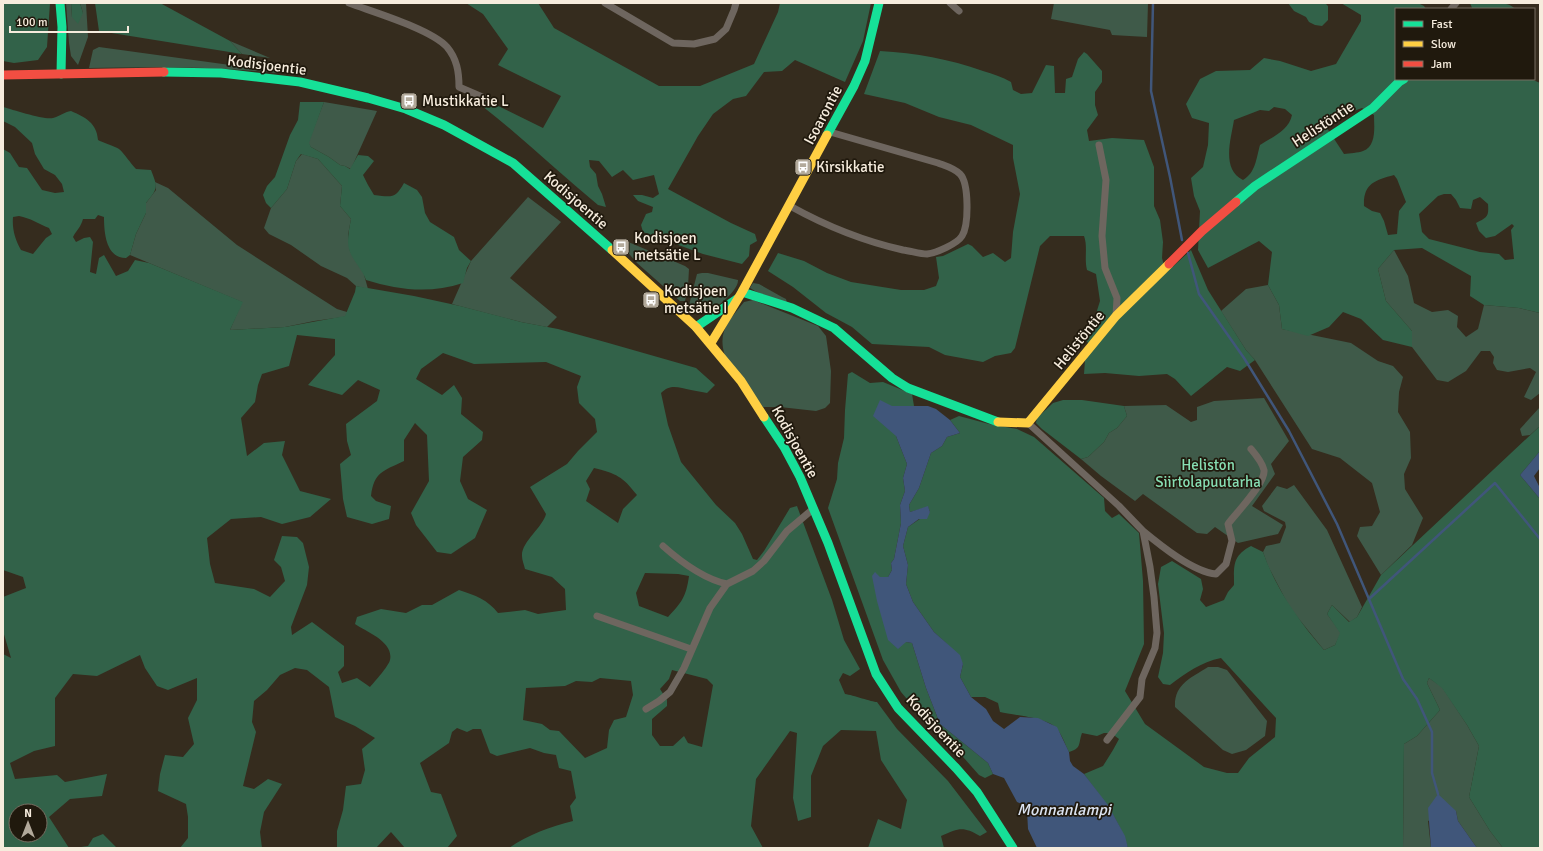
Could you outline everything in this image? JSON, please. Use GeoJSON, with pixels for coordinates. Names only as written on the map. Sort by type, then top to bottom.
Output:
{"type":"FeatureCollection","features":[{"type":"Feature","properties":{"kind":"street"},"geometry":{"type":"LineString","coordinates":[[60,3],[62,27],[61,74]]}},
{"type":"Feature","properties":{"kind":"street"},"geometry":{"type":"LineString","coordinates":[[349,3],[433,35],[447,46],[455,60],[459,72],[459,87],[487,99]]}},
{"type":"Feature","properties":{"kind":"street"},"geometry":{"type":"LineString","coordinates":[[605,3],[673,42],[694,44],[715,39],[726,28],[736,3]]}},
{"type":"Feature","properties":{"kind":"street","name":"Isoarontie"},"geometry":{"type":"LineString","coordinates":[[711,343],[741,294],[790,206],[854,86],[865,61],[879,3]]}},
{"type":"Feature","properties":{"kind":"street"},"geometry":{"type":"LineString","coordinates":[[950,3],[959,11]]}},
{"type":"Feature","properties":{"kind":"street","name":"Kodisjoentie"},"geometry":{"type":"LineString","coordinates":[[3,75],[153,72],[221,73],[279,79],[368,98],[406,109],[444,125],[475,141],[513,164],[607,245],[696,327],[711,343],[741,381],[784,447],[800,477],[828,543],[876,674],[898,708],[977,792],[1013,848]]}},
{"type":"Feature","properties":{"kind":"street","name":"Helistöntie"},"geometry":{"type":"LineString","coordinates":[[1028,423],[1116,316],[1202,231],[1255,186],[1373,108],[1402,80]]}},
{"type":"Feature","properties":{"kind":"street"},"geometry":{"type":"LineString","coordinates":[[790,206],[846,234],[890,247],[925,254],[936,252],[961,238],[965,229],[966,205],[964,180],[960,174],[953,169],[938,163],[830,132]]}},
{"type":"Feature","properties":{"kind":"street"},"geometry":{"type":"LineString","coordinates":[[1099,145],[1106,180],[1102,236],[1105,268],[1117,298],[1116,316]]}},
{"type":"Feature","properties":{"kind":"street"},"geometry":{"type":"LineString","coordinates":[[741,294],[792,308],[834,328],[892,378],[908,388],[996,422],[1028,423],[1162,547],[1207,573],[1216,574],[1226,564],[1232,540],[1228,524],[1261,481],[1264,471],[1260,461],[1251,449]]}},
{"type":"Feature","properties":{"kind":"street","name":"Isoarontie"},"geometry":{"type":"LineString","coordinates":[[696,327],[741,294]]}},
{"type":"Feature","properties":{"kind":"street"},"geometry":{"type":"LineString","coordinates":[[646,709],[659,702],[670,692],[684,668],[710,608],[727,584],[753,571],[764,561],[787,531],[813,509]]}},
{"type":"Feature","properties":{"kind":"street"},"geometry":{"type":"LineString","coordinates":[[1107,740],[1140,697],[1142,679],[1155,648],[1157,633],[1154,597],[1143,531]]}},
{"type":"Feature","properties":{"kind":"street"},"geometry":{"type":"LineString","coordinates":[[663,546],[694,569],[716,582],[727,584]]}},
{"type":"Feature","properties":{"kind":"street"},"geometry":{"type":"LineString","coordinates":[[597,616],[691,649]]}},
{"type":"Feature","properties":{"kind":"green space"},"geometry":{"type":"Polygon","coordinates":[[[3,3],[50,3],[47,47],[38,60],[14,63],[3,61],[3,3]]]}},
{"type":"Feature","properties":{"kind":"green space"},"geometry":{"type":"Polygon","coordinates":[[[66,3],[71,3],[72,17],[83,13],[80,3],[86,3],[88,37],[78,65],[71,56],[66,3]]]}},
{"type":"Feature","properties":{"kind":"green space"},"geometry":{"type":"Polygon","coordinates":[[[71,3],[80,3],[83,13],[78,24],[72,17],[71,3]]]}},
{"type":"Feature","properties":{"kind":"green space"},"geometry":{"type":"Polygon","coordinates":[[[95,3],[160,3],[230,41],[242,54],[99,31],[95,3]]]}},
{"type":"Feature","properties":{"kind":"green space"},"geometry":{"type":"Polygon","coordinates":[[[466,3],[538,3],[554,28],[659,86],[700,86],[754,64],[778,12],[780,3],[871,3],[863,41],[845,82],[795,60],[782,71],[764,72],[746,96],[733,99],[713,114],[698,136],[668,189],[731,223],[755,234],[757,241],[750,245],[749,256],[742,264],[703,254],[643,232],[641,225],[646,214],[652,212],[653,207],[638,201],[633,195],[642,195],[653,198],[659,194],[654,175],[633,180],[623,170],[612,177],[599,161],[589,160],[590,167],[596,174],[598,186],[606,207],[598,205],[512,130],[482,106],[482,98],[543,128],[561,96],[498,65],[508,49],[483,14],[466,3]]]}},
{"type":"Feature","properties":{"kind":"green space"},"geometry":{"type":"Polygon","coordinates":[[[1054,3],[1148,3],[1147,37],[1112,35],[1110,30],[1051,19],[1054,3]]]}},
{"type":"Feature","properties":{"kind":"green space"},"geometry":{"type":"Polygon","coordinates":[[[1288,3],[1325,3],[1328,6],[1328,20],[1322,26],[1315,25],[1309,22],[1306,17],[1294,11],[1288,3]]]}},
{"type":"Feature","properties":{"kind":"green space"},"geometry":{"type":"Polygon","coordinates":[[[1341,3],[1418,3],[1425,8],[1395,8],[1395,80],[1533,80],[1540,83],[1540,313],[1519,308],[1484,305],[1470,296],[1471,276],[1422,248],[1394,250],[1378,269],[1386,301],[1412,331],[1412,347],[1383,340],[1361,319],[1343,312],[1329,327],[1308,336],[1282,329],[1279,305],[1268,285],[1272,252],[1259,241],[1208,268],[1198,250],[1200,211],[1194,196],[1191,178],[1203,167],[1208,145],[1209,123],[1192,118],[1186,104],[1200,79],[1216,71],[1250,70],[1264,58],[1280,61],[1311,71],[1336,64],[1361,21],[1361,15],[1341,3]],[[1274,107],[1269,111],[1260,110],[1234,120],[1229,153],[1230,161],[1232,169],[1236,175],[1243,180],[1251,173],[1253,169],[1260,145],[1275,136],[1288,125],[1292,115],[1285,109],[1274,107]],[[1362,108],[1340,116],[1325,125],[1344,154],[1361,152],[1371,145],[1373,140],[1374,115],[1362,108]],[[1394,175],[1376,181],[1372,184],[1368,188],[1364,199],[1364,206],[1372,211],[1380,213],[1388,235],[1397,234],[1399,211],[1406,202],[1394,175]],[[1451,194],[1438,196],[1419,214],[1422,232],[1429,239],[1480,252],[1499,254],[1505,260],[1514,259],[1511,230],[1514,226],[1512,224],[1495,236],[1486,238],[1479,231],[1476,223],[1488,214],[1488,204],[1480,197],[1473,200],[1471,209],[1460,208],[1451,194]]]}},
{"type":"Feature","properties":{"kind":"green space"},"geometry":{"type":"Polygon","coordinates":[[[1470,3],[1501,3],[1507,4],[1514,8],[1472,8],[1470,3]]]}},
{"type":"Feature","properties":{"kind":"green space"},"geometry":{"type":"Polygon","coordinates":[[[230,41],[270,58],[242,54],[230,41]]]}},
{"type":"Feature","properties":{"kind":"green space"},"geometry":{"type":"Polygon","coordinates":[[[99,47],[278,70],[276,73],[206,68],[89,68],[93,50],[99,47]]]}},
{"type":"Feature","properties":{"kind":"green space"},"geometry":{"type":"Polygon","coordinates":[[[880,51],[932,57],[958,63],[1011,82],[1013,90],[1021,94],[1032,93],[1046,65],[1054,66],[1055,93],[1065,93],[1066,79],[1072,77],[1078,59],[1084,52],[1087,54],[1102,71],[1102,82],[1095,92],[1095,105],[1098,115],[1087,130],[1089,141],[1112,138],[1144,140],[1154,167],[1154,206],[1160,220],[1163,242],[1162,258],[1166,273],[1191,250],[1208,290],[1246,350],[1255,360],[1240,371],[1227,367],[1191,396],[1175,379],[1167,374],[1139,376],[1105,373],[1084,374],[1085,360],[1093,349],[1084,338],[1095,317],[1100,301],[1096,274],[1087,270],[1086,244],[1084,236],[1050,236],[1040,246],[1015,348],[1011,353],[995,356],[983,362],[945,355],[929,347],[872,344],[852,327],[826,313],[793,287],[768,271],[778,253],[804,261],[827,273],[851,282],[901,290],[924,290],[936,286],[939,278],[936,257],[943,256],[968,244],[983,257],[993,253],[1005,262],[1011,258],[1013,232],[1020,194],[1013,158],[1013,145],[971,125],[939,117],[905,103],[864,94],[880,51]]]}},
{"type":"Feature","properties":{"kind":"green space"},"geometry":{"type":"Polygon","coordinates":[[[300,102],[324,102],[309,143],[311,147],[340,165],[350,169],[358,155],[368,156],[374,161],[363,175],[374,195],[392,196],[398,192],[404,183],[417,190],[422,197],[425,213],[430,222],[454,237],[459,250],[471,261],[467,268],[463,283],[438,289],[426,290],[390,286],[366,280],[349,248],[348,236],[351,219],[340,206],[342,186],[318,159],[301,154],[296,161],[287,189],[271,208],[266,203],[263,195],[267,186],[275,177],[290,135],[298,120],[300,102]]]}},
{"type":"Feature","properties":{"kind":"green space"},"geometry":{"type":"Polygon","coordinates":[[[324,102],[377,111],[351,169],[340,165],[311,147],[308,143],[324,102]]]}},
{"type":"Feature","properties":{"kind":"green space"},"geometry":{"type":"Polygon","coordinates":[[[3,107],[49,118],[53,118],[71,111],[89,121],[95,129],[98,140],[119,149],[136,169],[151,170],[156,188],[146,203],[146,213],[136,234],[130,255],[126,258],[119,257],[110,249],[106,237],[104,217],[98,215],[95,219],[83,219],[80,227],[73,237],[76,242],[90,237],[93,242],[90,272],[96,274],[99,258],[104,255],[116,276],[128,271],[135,260],[149,263],[243,302],[230,330],[285,327],[345,316],[356,286],[414,296],[521,322],[558,329],[696,368],[715,385],[707,393],[672,387],[661,393],[668,425],[681,462],[716,505],[735,523],[742,534],[753,559],[757,560],[764,551],[790,508],[797,506],[832,600],[844,640],[860,669],[850,676],[843,673],[839,680],[845,694],[877,702],[897,729],[948,781],[987,832],[980,836],[965,829],[952,831],[941,836],[944,848],[868,848],[878,819],[901,829],[907,800],[881,760],[876,731],[841,730],[823,746],[811,776],[811,817],[798,821],[793,798],[797,733],[790,731],[756,779],[751,826],[763,848],[509,848],[540,832],[573,821],[570,806],[576,798],[571,771],[559,768],[556,755],[530,748],[497,756],[490,753],[481,729],[473,729],[467,732],[457,728],[452,732],[449,743],[420,763],[431,792],[441,794],[457,836],[447,848],[405,848],[391,832],[376,848],[337,848],[337,831],[343,810],[346,786],[361,784],[365,770],[362,749],[375,738],[355,726],[335,717],[329,687],[307,670],[295,668],[280,675],[267,690],[254,701],[252,722],[256,732],[243,786],[254,789],[268,779],[282,784],[264,812],[260,832],[262,848],[180,848],[188,838],[188,817],[186,804],[158,791],[160,774],[165,755],[183,757],[194,744],[188,718],[197,700],[197,678],[168,690],[157,686],[145,668],[140,655],[97,676],[73,674],[55,698],[55,746],[34,751],[10,763],[15,779],[57,775],[65,782],[107,774],[102,796],[70,799],[49,817],[69,848],[3,848],[3,654],[11,658],[3,631],[3,597],[26,588],[23,577],[3,570],[3,149],[10,153],[19,167],[27,168],[42,190],[55,193],[64,192],[62,184],[55,175],[44,169],[35,154],[32,143],[15,127],[3,121],[3,107]],[[19,216],[13,217],[14,234],[21,250],[33,254],[46,238],[52,234],[49,228],[19,216]],[[297,335],[289,366],[262,374],[258,385],[255,402],[241,418],[247,456],[264,443],[285,441],[282,455],[300,491],[331,499],[310,517],[282,524],[261,517],[231,519],[207,538],[210,564],[215,583],[254,589],[270,597],[285,581],[281,567],[274,560],[282,536],[297,537],[303,543],[309,567],[307,585],[291,627],[292,635],[312,622],[344,646],[344,666],[338,672],[342,683],[357,678],[370,687],[389,663],[390,654],[384,643],[355,624],[357,617],[381,609],[406,613],[422,605],[432,605],[459,590],[481,598],[498,613],[525,610],[538,614],[566,610],[565,589],[552,577],[525,569],[522,556],[525,545],[541,524],[546,514],[530,487],[567,464],[597,432],[595,419],[579,403],[577,387],[581,376],[546,362],[474,364],[443,353],[421,369],[416,379],[442,395],[454,385],[462,398],[461,414],[483,432],[482,440],[463,457],[460,481],[468,499],[487,510],[475,538],[451,554],[437,552],[416,525],[411,513],[429,481],[427,435],[415,423],[404,440],[404,461],[385,470],[374,482],[371,496],[376,501],[391,506],[389,519],[372,524],[347,517],[343,499],[340,464],[351,455],[347,441],[346,424],[377,401],[380,390],[358,380],[342,395],[308,385],[335,355],[335,339],[297,335]],[[594,468],[586,481],[590,489],[586,501],[618,523],[623,509],[637,495],[623,480],[614,474],[594,468]],[[645,573],[636,593],[639,606],[668,617],[683,599],[689,576],[678,574],[645,573]],[[672,670],[669,679],[660,689],[667,700],[667,706],[652,719],[652,735],[660,746],[673,746],[684,736],[688,743],[702,747],[713,685],[707,679],[672,670]],[[600,678],[592,682],[576,681],[565,686],[526,688],[523,720],[542,724],[550,730],[559,731],[585,758],[607,748],[609,730],[614,720],[626,717],[633,695],[631,681],[600,678]]]}},
{"type":"Feature","properties":{"kind":"green space"},"geometry":{"type":"Polygon","coordinates":[[[302,154],[318,159],[342,186],[340,206],[351,219],[348,235],[350,251],[363,271],[368,289],[356,286],[347,278],[321,266],[291,245],[269,234],[264,228],[271,208],[287,189],[296,161],[302,154]]]}},
{"type":"Feature","properties":{"kind":"green space"},"geometry":{"type":"Polygon","coordinates":[[[155,182],[168,188],[237,245],[337,309],[357,315],[285,327],[230,330],[242,302],[130,255],[136,234],[146,213],[146,203],[156,190],[155,182]]]}},
{"type":"Feature","properties":{"kind":"green space"},"geometry":{"type":"Polygon","coordinates":[[[528,197],[561,222],[510,278],[557,317],[547,327],[521,322],[452,304],[471,261],[528,197]]]}},
{"type":"Feature","properties":{"kind":"green space"},"geometry":{"type":"Polygon","coordinates":[[[626,241],[689,269],[688,287],[685,301],[680,301],[637,263],[624,248],[626,241]]]}},
{"type":"Feature","properties":{"kind":"green space"},"geometry":{"type":"Polygon","coordinates":[[[1394,250],[1408,276],[1414,303],[1432,312],[1448,310],[1458,316],[1457,327],[1466,337],[1478,329],[1484,305],[1519,308],[1540,313],[1540,393],[1531,400],[1524,397],[1536,372],[1530,368],[1508,372],[1497,370],[1493,363],[1494,357],[1490,351],[1481,351],[1466,371],[1448,382],[1437,380],[1412,347],[1412,331],[1386,301],[1378,269],[1394,250]]]}},
{"type":"Feature","properties":{"kind":"green space"},"geometry":{"type":"Polygon","coordinates":[[[702,273],[738,280],[734,290],[724,301],[705,313],[698,314],[693,313],[688,309],[697,274],[702,273]]]}},
{"type":"Feature","properties":{"kind":"green space"},"geometry":{"type":"Polygon","coordinates":[[[753,283],[759,284],[786,299],[787,303],[784,304],[755,291],[750,288],[753,283]]]}},
{"type":"Feature","properties":{"kind":"green space"},"geometry":{"type":"Polygon","coordinates":[[[1268,285],[1279,305],[1282,329],[1351,343],[1378,361],[1393,366],[1403,377],[1399,392],[1398,412],[1410,432],[1411,458],[1404,474],[1405,489],[1423,518],[1412,545],[1381,575],[1357,536],[1360,527],[1372,526],[1380,512],[1372,483],[1340,458],[1312,449],[1255,360],[1246,350],[1221,311],[1246,289],[1268,285]]]}},
{"type":"Feature","properties":{"kind":"green space"},"geometry":{"type":"Polygon","coordinates":[[[753,300],[818,326],[826,336],[831,371],[830,403],[825,408],[816,411],[780,407],[763,407],[725,356],[722,340],[729,321],[744,302],[753,300]]]}},
{"type":"Feature","properties":{"kind":"green space"},"geometry":{"type":"Polygon","coordinates":[[[852,372],[870,383],[883,382],[912,394],[914,406],[892,406],[896,436],[907,464],[903,478],[905,491],[900,505],[901,523],[894,559],[891,563],[892,570],[888,577],[880,577],[906,642],[912,643],[926,688],[940,724],[988,763],[993,774],[985,778],[979,775],[956,749],[924,719],[901,692],[883,660],[828,508],[837,479],[838,463],[844,438],[848,374],[852,372]]]}},
{"type":"Feature","properties":{"kind":"green space","name":"Helistön Siirtolapuutarha"},"geometry":{"type":"Polygon","coordinates":[[[1264,398],[1289,441],[1271,464],[1275,474],[1252,506],[1283,525],[1278,534],[1238,543],[1215,527],[1207,534],[1197,533],[1143,494],[1135,501],[1081,459],[1088,457],[1104,442],[1109,433],[1117,428],[1127,416],[1124,406],[1166,405],[1191,422],[1197,420],[1197,407],[1214,401],[1264,398]]]}},
{"type":"Feature","properties":{"kind":"green space"},"geometry":{"type":"Polygon","coordinates":[[[1063,400],[1082,400],[1124,406],[1127,416],[1117,428],[1109,433],[1104,442],[1088,457],[1081,459],[1036,423],[1037,418],[1053,403],[1063,400]]]}},
{"type":"Feature","properties":{"kind":"green space"},"geometry":{"type":"Polygon","coordinates":[[[1540,407],[1540,426],[1530,435],[1522,436],[1520,429],[1540,407]]]}},
{"type":"Feature","properties":{"kind":"green space"},"geometry":{"type":"Polygon","coordinates":[[[959,416],[989,424],[1017,429],[1034,437],[1104,498],[1105,511],[1112,518],[1119,514],[1139,533],[1143,581],[1144,644],[1125,691],[1145,724],[1204,767],[1227,773],[1238,773],[1249,758],[1275,737],[1276,718],[1221,658],[1200,665],[1170,685],[1163,684],[1158,677],[1163,653],[1164,633],[1158,584],[1161,567],[1172,561],[1201,579],[1203,589],[1200,600],[1206,607],[1224,600],[1234,585],[1234,567],[1240,554],[1251,546],[1263,552],[1281,592],[1306,628],[1324,650],[1335,645],[1340,633],[1327,614],[1332,605],[1349,622],[1357,617],[1381,575],[1540,426],[1540,451],[1520,475],[1540,499],[1540,848],[1503,848],[1490,831],[1469,797],[1479,746],[1442,688],[1429,678],[1427,683],[1440,710],[1417,736],[1404,744],[1403,848],[1128,848],[1125,838],[1115,818],[1084,774],[1103,766],[1119,739],[1111,733],[1104,733],[1097,736],[1082,733],[1078,747],[1069,752],[1060,734],[1053,725],[1031,718],[1000,712],[998,703],[985,697],[971,697],[960,677],[963,664],[946,643],[934,632],[913,602],[906,584],[908,565],[903,546],[908,527],[930,512],[928,507],[910,512],[909,505],[919,488],[931,453],[942,446],[947,437],[960,433],[950,420],[959,416]]]}},
{"type":"Feature","properties":{"kind":"green space"},"geometry":{"type":"Polygon","coordinates":[[[1294,485],[1327,530],[1362,607],[1357,617],[1350,622],[1332,605],[1327,614],[1341,633],[1335,645],[1324,650],[1290,608],[1268,566],[1263,552],[1266,546],[1280,543],[1286,527],[1285,522],[1264,511],[1262,506],[1277,486],[1287,489],[1294,485]]]}},
{"type":"Feature","properties":{"kind":"green space"},"geometry":{"type":"Polygon","coordinates":[[[1208,667],[1218,667],[1227,670],[1267,721],[1265,736],[1246,750],[1232,754],[1223,750],[1175,707],[1177,693],[1185,682],[1208,667]]]}},
{"type":"Feature","properties":{"kind":"green space"},"geometry":{"type":"Polygon","coordinates":[[[1429,678],[1442,687],[1479,746],[1469,797],[1490,831],[1503,848],[1477,848],[1458,821],[1456,811],[1428,821],[1431,848],[1403,848],[1404,744],[1417,736],[1440,710],[1427,683],[1429,678]]]}},
{"type":"Feature","properties":{"kind":"green space"},"geometry":{"type":"Polygon","coordinates":[[[103,834],[117,848],[74,848],[88,846],[93,838],[103,834]]]}},
{"type":"Feature","properties":{"kind":"water","name":"Monnanlampi"},"geometry":{"type":"Polygon","coordinates":[[[880,400],[892,406],[928,406],[936,409],[950,420],[960,433],[947,437],[942,446],[931,453],[919,488],[909,505],[910,512],[928,506],[930,512],[927,519],[919,519],[908,527],[903,546],[908,565],[906,584],[913,602],[934,632],[960,655],[963,664],[960,677],[971,697],[986,709],[993,721],[1004,729],[1020,717],[1038,718],[1057,727],[1069,752],[1070,761],[1073,766],[1084,774],[1108,805],[1125,836],[1128,848],[1037,848],[1028,829],[1027,811],[1024,805],[1017,802],[1004,778],[993,774],[988,763],[940,724],[926,688],[912,643],[906,642],[898,649],[888,640],[877,601],[872,576],[875,572],[880,577],[888,577],[892,570],[891,563],[894,559],[901,523],[900,505],[905,491],[903,478],[907,464],[896,436],[873,416],[880,400]]]}},
{"type":"Feature","properties":{"kind":"water"},"geometry":{"type":"Polygon","coordinates":[[[1540,451],[1540,468],[1534,476],[1540,488],[1540,499],[1520,475],[1540,451]]]}},
{"type":"Feature","properties":{"kind":"water"},"geometry":{"type":"Polygon","coordinates":[[[1438,794],[1456,811],[1458,821],[1477,848],[1431,848],[1428,808],[1438,794]]]}},
{"type":"Feature","properties":{"kind":"waterway"},"geometry":{"type":"LineString","coordinates":[[1153,3],[1151,91],[1182,240]]}},
{"type":"Feature","properties":{"kind":"waterway"},"geometry":{"type":"LineString","coordinates":[[1188,253],[1199,294],[1244,358],[1289,431],[1337,524],[1403,679],[1417,699],[1432,732],[1432,773],[1438,794]]}},
{"type":"Feature","properties":{"kind":"waterway"},"geometry":{"type":"LineString","coordinates":[[1369,599],[1495,483],[1540,539]]}},
{"type":"Feature","properties":{"kind":"traffic: fast"},"geometry":{"type":"LineString","coordinates":[[60,3],[62,27],[61,74]]}},
{"type":"Feature","properties":{"kind":"traffic: fast"},"geometry":{"type":"LineString","coordinates":[[827,135],[854,86],[865,61],[879,3]]}},
{"type":"Feature","properties":{"kind":"traffic: fast"},"geometry":{"type":"LineString","coordinates":[[164,72],[221,73],[300,82],[368,98],[406,109],[444,125],[513,163],[612,250]]}},
{"type":"Feature","properties":{"kind":"traffic: fast"},"geometry":{"type":"LineString","coordinates":[[1236,202],[1255,186],[1373,108],[1402,80]]}},
{"type":"Feature","properties":{"kind":"traffic: fast"},"geometry":{"type":"LineString","coordinates":[[742,292],[792,308],[834,328],[892,378],[908,388],[998,422]]}},
{"type":"Feature","properties":{"kind":"traffic: fast"},"geometry":{"type":"LineString","coordinates":[[696,327],[737,299]]}},
{"type":"Feature","properties":{"kind":"traffic: fast"},"geometry":{"type":"LineString","coordinates":[[764,417],[784,447],[800,477],[828,543],[876,674],[898,708],[977,792],[1013,848]]}},
{"type":"Feature","properties":{"kind":"traffic: slow"},"geometry":{"type":"LineString","coordinates":[[711,343],[742,292],[827,135]]}},
{"type":"Feature","properties":{"kind":"traffic: slow"},"geometry":{"type":"LineString","coordinates":[[612,250],[696,327],[741,381],[764,417]]}},
{"type":"Feature","properties":{"kind":"traffic: slow"},"geometry":{"type":"LineString","coordinates":[[998,422],[1028,423],[1116,316],[1169,264]]}},
{"type":"Feature","properties":{"kind":"traffic: jam"},"geometry":{"type":"LineString","coordinates":[[3,75],[164,72]]}},
{"type":"Feature","properties":{"kind":"traffic: jam"},"geometry":{"type":"LineString","coordinates":[[1169,264],[1202,231],[1236,202]]}},
{"type":"Feature","properties":{"kind":"place","name":"Mustikkatie L"},"geometry":{"type":"Point","coordinates":[409,101]}},
{"type":"Feature","properties":{"kind":"place","name":"Kirsikkatie"},"geometry":{"type":"Point","coordinates":[803,167]}},
{"type":"Feature","properties":{"kind":"place","name":"Kodisjoen metsätie L"},"geometry":{"type":"Point","coordinates":[621,247]}},
{"type":"Feature","properties":{"kind":"place","name":"Kodisjoen metsätie I"},"geometry":{"type":"Point","coordinates":[651,300]}}]}
